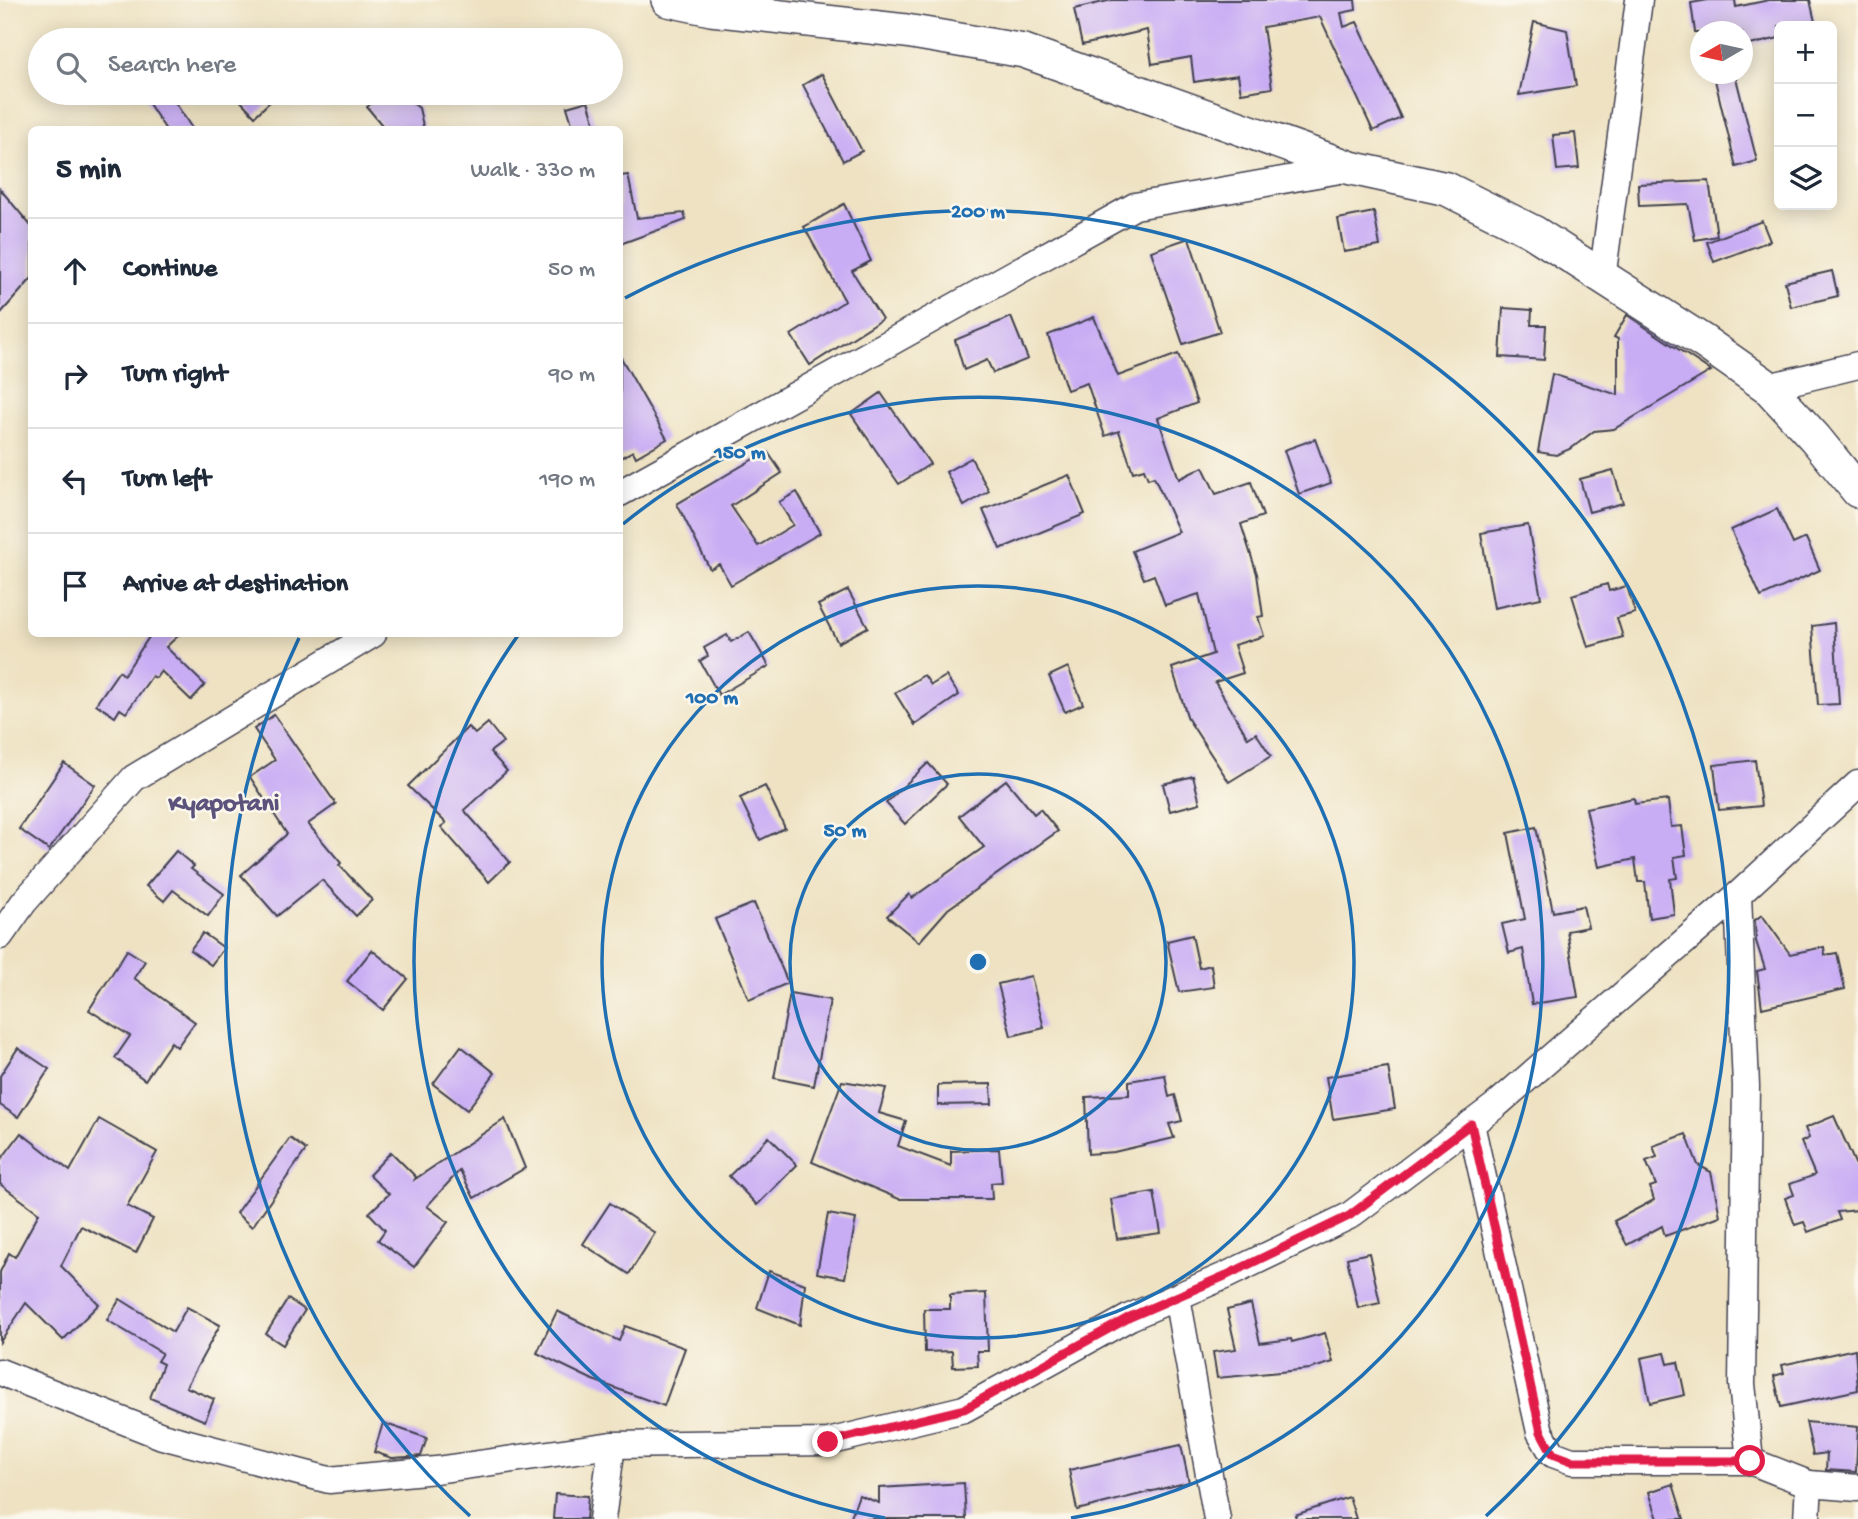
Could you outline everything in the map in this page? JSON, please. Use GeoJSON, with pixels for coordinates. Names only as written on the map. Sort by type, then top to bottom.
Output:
{"type":"FeatureCollection","features":[{"type":"Feature","properties":{"kind":"street"},"geometry":{"type":"LineString","coordinates":[[667,0],[711,9],[906,31],[1024,51],[1351,168],[1447,189],[1534,232],[1602,279],[1704,342],[1768,387],[1815,438],[1858,491]]}},
{"type":"Feature","properties":{"kind":"street"},"geometry":{"type":"LineString","coordinates":[[1602,279],[1639,0]]}},
{"type":"Feature","properties":{"kind":"street"},"geometry":{"type":"LineString","coordinates":[[623,491],[1135,206],[1351,168]]}},
{"type":"Feature","properties":{"kind":"street"},"geometry":{"type":"LineString","coordinates":[[1768,387],[1858,365]]}},
{"type":"Feature","properties":{"kind":"street"},"geometry":{"type":"LineString","coordinates":[[0,936],[24,902],[134,778],[368,637]]}},
{"type":"Feature","properties":{"kind":"street"},"geometry":{"type":"LineString","coordinates":[[0,1373],[162,1436],[329,1480],[436,1470],[612,1445],[828,1442],[964,1409],[1130,1317],[1349,1216],[1471,1124],[1738,895],[1858,784]]}},
{"type":"Feature","properties":{"kind":"street"},"geometry":{"type":"LineString","coordinates":[[1738,895],[1746,1086],[1742,1384],[1750,1461]]}},
{"type":"Feature","properties":{"kind":"street"},"geometry":{"type":"LineString","coordinates":[[1471,1124],[1541,1432],[1553,1454],[1572,1461],[1750,1461],[1809,1484],[1858,1488]]}},
{"type":"Feature","properties":{"kind":"street"},"geometry":{"type":"LineString","coordinates":[[1177,1297],[1217,1519]]}},
{"type":"Feature","properties":{"kind":"street"},"geometry":{"type":"LineString","coordinates":[[602,1519],[612,1445]]}},
{"type":"Feature","properties":{"kind":"street"},"geometry":{"type":"LineString","coordinates":[[1807,1519],[1809,1484]]}},
{"type":"Feature","properties":{"kind":"building"},"geometry":{"type":"Polygon","coordinates":[[[1112,0],[1355,0],[1356,10],[1341,13],[1344,27],[1357,22],[1401,118],[1373,131],[1320,17],[1263,27],[1272,88],[1241,93],[1238,75],[1194,82],[1191,57],[1152,64],[1147,30],[1082,45],[1074,9],[1112,0]]]}},
{"type":"Feature","properties":{"kind":"building"},"geometry":{"type":"Polygon","coordinates":[[[1735,0],[1736,7],[1769,0],[1810,0],[1815,21],[1774,21],[1774,39],[1753,44],[1753,21],[1693,21],[1691,3],[1735,0]]]}},
{"type":"Feature","properties":{"kind":"building"},"geometry":{"type":"Polygon","coordinates":[[[1534,22],[1567,30],[1576,86],[1519,95],[1534,22]]]}},
{"type":"Feature","properties":{"kind":"building"},"geometry":{"type":"Polygon","coordinates":[[[822,74],[862,151],[843,161],[803,85],[822,74]]]}},
{"type":"Feature","properties":{"kind":"building"},"geometry":{"type":"Polygon","coordinates":[[[1716,84],[1738,84],[1757,161],[1736,167],[1716,84]]]}},
{"type":"Feature","properties":{"kind":"building"},"geometry":{"type":"Polygon","coordinates":[[[150,105],[177,105],[190,126],[163,126],[150,105]]]}},
{"type":"Feature","properties":{"kind":"building"},"geometry":{"type":"Polygon","coordinates":[[[244,105],[266,105],[255,116],[244,105]]]}},
{"type":"Feature","properties":{"kind":"building"},"geometry":{"type":"Polygon","coordinates":[[[415,105],[419,108],[423,126],[383,126],[367,107],[415,105]]]}},
{"type":"Feature","properties":{"kind":"building"},"geometry":{"type":"Polygon","coordinates":[[[589,105],[596,126],[573,126],[567,107],[589,105]]]}},
{"type":"Feature","properties":{"kind":"building"},"geometry":{"type":"Polygon","coordinates":[[[1575,133],[1579,168],[1557,170],[1553,135],[1575,133]]]}},
{"type":"Feature","properties":{"kind":"building"},"geometry":{"type":"Polygon","coordinates":[[[628,175],[637,218],[684,213],[686,220],[623,243],[623,176],[628,175]]]}},
{"type":"Feature","properties":{"kind":"building"},"geometry":{"type":"Polygon","coordinates":[[[1709,181],[1717,236],[1695,240],[1688,204],[1639,206],[1638,184],[1709,181]]]}},
{"type":"Feature","properties":{"kind":"building"},"geometry":{"type":"Polygon","coordinates":[[[0,189],[28,222],[28,282],[0,314],[0,189]]]}},
{"type":"Feature","properties":{"kind":"building"},"geometry":{"type":"Polygon","coordinates":[[[844,204],[871,261],[852,271],[882,319],[810,365],[791,335],[845,301],[804,227],[844,204]]]}},
{"type":"Feature","properties":{"kind":"building"},"geometry":{"type":"Polygon","coordinates":[[[1374,212],[1380,246],[1344,252],[1338,219],[1374,212]]]}},
{"type":"Feature","properties":{"kind":"building"},"geometry":{"type":"Polygon","coordinates":[[[1762,221],[1770,241],[1714,262],[1707,242],[1762,221]]]}},
{"type":"Feature","properties":{"kind":"building"},"geometry":{"type":"Polygon","coordinates":[[[1189,238],[1220,332],[1183,344],[1151,251],[1189,238]]]}},
{"type":"Feature","properties":{"kind":"building"},"geometry":{"type":"Polygon","coordinates":[[[1832,271],[1838,296],[1791,307],[1785,282],[1832,271]]]}},
{"type":"Feature","properties":{"kind":"building"},"geometry":{"type":"Polygon","coordinates":[[[1503,308],[1532,310],[1531,325],[1546,325],[1544,360],[1500,357],[1503,308]]]}},
{"type":"Feature","properties":{"kind":"building"},"geometry":{"type":"Polygon","coordinates":[[[1627,315],[1711,371],[1614,429],[1594,431],[1572,448],[1556,455],[1538,452],[1552,374],[1618,395],[1618,339],[1614,337],[1627,315]]]}},
{"type":"Feature","properties":{"kind":"building"},"geometry":{"type":"Polygon","coordinates":[[[1011,317],[1028,359],[993,373],[987,360],[964,370],[955,340],[1011,317]]]}},
{"type":"Feature","properties":{"kind":"building"},"geometry":{"type":"Polygon","coordinates":[[[1094,317],[1118,376],[1178,354],[1197,403],[1158,418],[1179,479],[1203,467],[1216,494],[1251,482],[1263,516],[1241,524],[1257,574],[1263,616],[1258,617],[1264,636],[1234,645],[1243,673],[1215,682],[1248,738],[1256,733],[1271,756],[1229,782],[1188,719],[1172,668],[1213,654],[1199,594],[1165,605],[1154,575],[1144,579],[1132,551],[1179,532],[1154,477],[1148,479],[1144,469],[1133,472],[1119,431],[1105,436],[1087,383],[1067,390],[1048,335],[1094,317]]]}},
{"type":"Feature","properties":{"kind":"building"},"geometry":{"type":"Polygon","coordinates":[[[623,361],[667,439],[636,457],[633,451],[623,456],[623,361]]]}},
{"type":"Feature","properties":{"kind":"building"},"geometry":{"type":"Polygon","coordinates":[[[881,393],[930,464],[899,484],[851,414],[881,393]]]}},
{"type":"Feature","properties":{"kind":"building"},"geometry":{"type":"Polygon","coordinates":[[[1315,439],[1331,483],[1299,494],[1284,450],[1315,439]]]}},
{"type":"Feature","properties":{"kind":"building"},"geometry":{"type":"Polygon","coordinates":[[[767,451],[782,473],[731,506],[758,546],[793,525],[779,502],[797,492],[820,533],[731,585],[719,564],[710,569],[677,504],[767,451]]]}},
{"type":"Feature","properties":{"kind":"building"},"geometry":{"type":"Polygon","coordinates":[[[971,458],[989,491],[964,506],[946,472],[971,458]]]}},
{"type":"Feature","properties":{"kind":"building"},"geometry":{"type":"Polygon","coordinates":[[[1613,470],[1623,503],[1589,512],[1580,479],[1613,470]]]}},
{"type":"Feature","properties":{"kind":"building"},"geometry":{"type":"Polygon","coordinates":[[[1069,475],[1085,514],[1000,549],[983,510],[1069,475]]]}},
{"type":"Feature","properties":{"kind":"building"},"geometry":{"type":"Polygon","coordinates":[[[1777,509],[1793,544],[1806,538],[1820,570],[1761,597],[1731,530],[1777,509]]]}},
{"type":"Feature","properties":{"kind":"building"},"geometry":{"type":"Polygon","coordinates":[[[1528,525],[1541,598],[1494,608],[1481,533],[1528,525]]]}},
{"type":"Feature","properties":{"kind":"building"},"geometry":{"type":"Polygon","coordinates":[[[1607,584],[1609,591],[1627,586],[1635,613],[1617,618],[1623,637],[1588,647],[1572,595],[1607,584]]]}},
{"type":"Feature","properties":{"kind":"building"},"geometry":{"type":"Polygon","coordinates":[[[848,590],[868,627],[838,643],[818,605],[848,590]]]}},
{"type":"Feature","properties":{"kind":"building"},"geometry":{"type":"Polygon","coordinates":[[[1834,623],[1839,704],[1818,705],[1812,626],[1834,623]]]}},
{"type":"Feature","properties":{"kind":"building"},"geometry":{"type":"Polygon","coordinates":[[[749,632],[769,666],[719,695],[700,661],[708,656],[704,648],[727,635],[731,642],[749,632]]]}},
{"type":"Feature","properties":{"kind":"building"},"geometry":{"type":"Polygon","coordinates":[[[149,637],[177,637],[166,647],[205,685],[191,700],[161,671],[156,678],[152,676],[126,713],[120,709],[115,717],[96,704],[119,671],[124,675],[149,637]]]}},
{"type":"Feature","properties":{"kind":"building"},"geometry":{"type":"Polygon","coordinates":[[[1068,667],[1083,704],[1065,712],[1049,676],[1068,667]]]}},
{"type":"Feature","properties":{"kind":"building"},"geometry":{"type":"Polygon","coordinates":[[[924,675],[931,685],[946,676],[959,695],[915,725],[895,693],[924,675]]]}},
{"type":"Feature","properties":{"kind":"building"},"geometry":{"type":"Polygon","coordinates":[[[274,715],[336,804],[308,824],[341,863],[339,865],[372,900],[356,916],[322,880],[277,916],[241,875],[287,834],[250,777],[275,760],[254,729],[274,715]]]}},
{"type":"Feature","properties":{"kind":"building"},"geometry":{"type":"Polygon","coordinates":[[[488,723],[503,742],[490,752],[507,771],[464,810],[510,862],[489,882],[441,827],[446,823],[408,786],[468,727],[475,734],[488,723]]]}},
{"type":"Feature","properties":{"kind":"building"},"geometry":{"type":"Polygon","coordinates":[[[1755,760],[1761,806],[1719,810],[1714,765],[1755,760]]]}},
{"type":"Feature","properties":{"kind":"building"},"geometry":{"type":"Polygon","coordinates":[[[64,763],[95,785],[49,850],[19,829],[64,763]]]}},
{"type":"Feature","properties":{"kind":"building"},"geometry":{"type":"Polygon","coordinates":[[[928,763],[947,784],[905,824],[886,803],[928,763]]]}},
{"type":"Feature","properties":{"kind":"building"},"geometry":{"type":"Polygon","coordinates":[[[1193,776],[1200,803],[1170,811],[1163,784],[1193,776]]]}},
{"type":"Feature","properties":{"kind":"building"},"geometry":{"type":"Polygon","coordinates":[[[1006,780],[1034,814],[1040,809],[1058,831],[948,909],[919,942],[887,916],[909,894],[912,898],[984,847],[959,816],[1006,780]]]}},
{"type":"Feature","properties":{"kind":"building"},"geometry":{"type":"Polygon","coordinates":[[[765,786],[785,828],[760,840],[740,798],[765,786]]]}},
{"type":"Feature","properties":{"kind":"building"},"geometry":{"type":"Polygon","coordinates":[[[1634,798],[1635,804],[1668,800],[1671,827],[1682,826],[1686,855],[1674,857],[1677,878],[1670,879],[1674,914],[1649,918],[1645,882],[1638,882],[1635,859],[1599,867],[1586,808],[1634,798]]]}},
{"type":"Feature","properties":{"kind":"building"},"geometry":{"type":"Polygon","coordinates":[[[1536,827],[1553,912],[1583,906],[1588,927],[1567,931],[1578,997],[1532,1004],[1523,949],[1509,953],[1502,924],[1525,919],[1508,833],[1536,827]]]}},
{"type":"Feature","properties":{"kind":"building"},"geometry":{"type":"Polygon","coordinates":[[[176,851],[194,866],[191,869],[224,894],[208,916],[173,890],[164,901],[146,886],[176,851]]]}},
{"type":"Feature","properties":{"kind":"building"},"geometry":{"type":"Polygon","coordinates":[[[754,903],[788,983],[749,1000],[715,919],[754,903]]]}},
{"type":"Feature","properties":{"kind":"building"},"geometry":{"type":"Polygon","coordinates":[[[1762,915],[1790,954],[1824,947],[1825,955],[1837,953],[1845,989],[1762,1008],[1757,971],[1765,969],[1756,941],[1755,920],[1762,915]]]}},
{"type":"Feature","properties":{"kind":"building"},"geometry":{"type":"Polygon","coordinates":[[[203,933],[224,948],[211,965],[190,950],[203,933]]]}},
{"type":"Feature","properties":{"kind":"building"},"geometry":{"type":"Polygon","coordinates":[[[1192,935],[1199,968],[1211,965],[1214,987],[1179,992],[1167,941],[1192,935]]]}},
{"type":"Feature","properties":{"kind":"building"},"geometry":{"type":"Polygon","coordinates":[[[127,950],[145,961],[134,978],[195,1022],[177,1047],[171,1042],[145,1080],[115,1058],[130,1036],[89,1010],[127,950]]]}},
{"type":"Feature","properties":{"kind":"building"},"geometry":{"type":"Polygon","coordinates":[[[372,950],[408,979],[383,1010],[347,981],[372,950]]]}},
{"type":"Feature","properties":{"kind":"building"},"geometry":{"type":"Polygon","coordinates":[[[1031,976],[1044,1028],[1011,1036],[998,984],[1031,976]]]}},
{"type":"Feature","properties":{"kind":"building"},"geometry":{"type":"Polygon","coordinates":[[[790,993],[830,1000],[814,1086],[774,1078],[790,993]]]}},
{"type":"Feature","properties":{"kind":"building"},"geometry":{"type":"Polygon","coordinates":[[[461,1046],[495,1073],[467,1110],[433,1084],[461,1046]]]}},
{"type":"Feature","properties":{"kind":"building"},"geometry":{"type":"Polygon","coordinates":[[[18,1048],[49,1069],[18,1117],[0,1105],[0,1076],[18,1048]]]}},
{"type":"Feature","properties":{"kind":"building"},"geometry":{"type":"Polygon","coordinates":[[[1388,1067],[1395,1109],[1333,1119],[1326,1077],[1388,1067]]]}},
{"type":"Feature","properties":{"kind":"building"},"geometry":{"type":"Polygon","coordinates":[[[1165,1075],[1169,1097],[1175,1095],[1182,1121],[1169,1124],[1174,1138],[1114,1152],[1088,1154],[1086,1097],[1129,1095],[1129,1081],[1165,1075]]]}},
{"type":"Feature","properties":{"kind":"building"},"geometry":{"type":"Polygon","coordinates":[[[842,1081],[886,1088],[879,1113],[906,1121],[898,1146],[951,1166],[951,1151],[999,1149],[1002,1182],[991,1183],[992,1199],[899,1199],[812,1162],[842,1081]]]}},
{"type":"Feature","properties":{"kind":"building"},"geometry":{"type":"Polygon","coordinates":[[[991,1084],[992,1104],[938,1105],[938,1085],[991,1084]]]}},
{"type":"Feature","properties":{"kind":"building"},"geometry":{"type":"Polygon","coordinates":[[[1834,1116],[1858,1170],[1858,1210],[1837,1212],[1840,1220],[1808,1232],[1804,1222],[1795,1225],[1785,1198],[1794,1195],[1790,1184],[1815,1175],[1801,1142],[1809,1138],[1805,1128],[1834,1116]]]}},
{"type":"Feature","properties":{"kind":"building"},"geometry":{"type":"Polygon","coordinates":[[[99,1119],[157,1152],[127,1206],[153,1219],[136,1253],[81,1226],[61,1266],[99,1304],[63,1340],[26,1303],[0,1342],[0,1272],[9,1253],[15,1257],[39,1213],[0,1184],[0,1161],[21,1133],[70,1171],[99,1119]]]}},
{"type":"Feature","properties":{"kind":"building"},"geometry":{"type":"Polygon","coordinates":[[[505,1119],[525,1168],[474,1198],[460,1170],[427,1206],[448,1222],[414,1267],[378,1240],[385,1230],[369,1213],[389,1194],[369,1175],[391,1152],[415,1179],[505,1119]]]}},
{"type":"Feature","properties":{"kind":"building"},"geometry":{"type":"Polygon","coordinates":[[[1686,1134],[1698,1165],[1711,1172],[1720,1216],[1665,1236],[1662,1226],[1627,1245],[1614,1221],[1654,1200],[1650,1187],[1656,1185],[1646,1161],[1657,1157],[1653,1146],[1686,1134]]]}},
{"type":"Feature","properties":{"kind":"building"},"geometry":{"type":"Polygon","coordinates":[[[769,1137],[797,1165],[757,1205],[729,1176],[769,1137]]]}},
{"type":"Feature","properties":{"kind":"building"},"geometry":{"type":"Polygon","coordinates":[[[290,1138],[306,1150],[252,1227],[236,1213],[290,1138]]]}},
{"type":"Feature","properties":{"kind":"building"},"geometry":{"type":"Polygon","coordinates":[[[1154,1192],[1161,1233],[1117,1239],[1111,1199],[1154,1192]]]}},
{"type":"Feature","properties":{"kind":"building"},"geometry":{"type":"Polygon","coordinates":[[[610,1203],[655,1233],[629,1274],[583,1244],[610,1203]]]}},
{"type":"Feature","properties":{"kind":"building"},"geometry":{"type":"Polygon","coordinates":[[[828,1214],[856,1219],[845,1278],[817,1273],[828,1214]]]}},
{"type":"Feature","properties":{"kind":"building"},"geometry":{"type":"Polygon","coordinates":[[[1369,1253],[1380,1303],[1358,1308],[1347,1258],[1369,1253]]]}},
{"type":"Feature","properties":{"kind":"building"},"geometry":{"type":"Polygon","coordinates":[[[769,1271],[805,1284],[800,1325],[757,1308],[769,1271]]]}},
{"type":"Feature","properties":{"kind":"building"},"geometry":{"type":"Polygon","coordinates":[[[986,1293],[988,1351],[977,1351],[978,1366],[953,1367],[952,1351],[925,1352],[924,1309],[950,1309],[950,1295],[986,1293]]]}},
{"type":"Feature","properties":{"kind":"building"},"geometry":{"type":"Polygon","coordinates":[[[120,1299],[173,1332],[187,1307],[220,1325],[186,1387],[214,1399],[205,1421],[150,1398],[163,1364],[157,1361],[162,1353],[107,1320],[120,1299]]]}},
{"type":"Feature","properties":{"kind":"building"},"geometry":{"type":"Polygon","coordinates":[[[288,1299],[305,1310],[283,1345],[266,1334],[288,1299]]]}},
{"type":"Feature","properties":{"kind":"building"},"geometry":{"type":"Polygon","coordinates":[[[1251,1304],[1260,1343],[1291,1339],[1292,1342],[1325,1333],[1333,1362],[1310,1369],[1217,1378],[1213,1352],[1236,1349],[1227,1310],[1251,1304]]]}},
{"type":"Feature","properties":{"kind":"building"},"geometry":{"type":"Polygon","coordinates":[[[557,1311],[619,1341],[625,1326],[685,1348],[664,1406],[593,1380],[537,1353],[557,1311]]]}},
{"type":"Feature","properties":{"kind":"building"},"geometry":{"type":"Polygon","coordinates":[[[1855,1349],[1858,1390],[1781,1407],[1774,1376],[1784,1373],[1782,1365],[1855,1349]]]}},
{"type":"Feature","properties":{"kind":"building"},"geometry":{"type":"Polygon","coordinates":[[[1665,1353],[1668,1364],[1678,1362],[1685,1395],[1650,1403],[1641,1358],[1665,1353]]]}},
{"type":"Feature","properties":{"kind":"building"},"geometry":{"type":"Polygon","coordinates":[[[1806,1422],[1858,1427],[1856,1472],[1826,1470],[1827,1453],[1813,1455],[1806,1422]]]}},
{"type":"Feature","properties":{"kind":"building"},"geometry":{"type":"Polygon","coordinates":[[[383,1423],[427,1438],[421,1456],[392,1458],[374,1452],[383,1423]]]}},
{"type":"Feature","properties":{"kind":"building"},"geometry":{"type":"Polygon","coordinates":[[[1181,1445],[1189,1482],[1077,1510],[1069,1470],[1181,1445]]]}},
{"type":"Feature","properties":{"kind":"building"},"geometry":{"type":"Polygon","coordinates":[[[964,1483],[966,1519],[850,1519],[859,1495],[879,1503],[879,1488],[964,1483]]]}},
{"type":"Feature","properties":{"kind":"building"},"geometry":{"type":"Polygon","coordinates":[[[1673,1484],[1684,1519],[1658,1519],[1649,1492],[1673,1484]]]}},
{"type":"Feature","properties":{"kind":"building"},"geometry":{"type":"Polygon","coordinates":[[[555,1494],[588,1496],[586,1519],[553,1519],[555,1494]]]}},
{"type":"Feature","properties":{"kind":"building"},"geometry":{"type":"Polygon","coordinates":[[[1349,1497],[1356,1519],[1296,1519],[1295,1515],[1349,1497]]]}},
{"type":"Feature","properties":{"kind":"district","name":"Kyapotani"},"geometry":{"type":"Point","coordinates":[224,801]}},
{"type":"Feature","properties":{"kind":"route"},"geometry":{"type":"LineString","coordinates":[[828,1442],[964,1409],[1130,1317],[1227,1275],[1349,1216],[1471,1124],[1541,1432],[1553,1454],[1572,1461],[1750,1461]]}}]}
